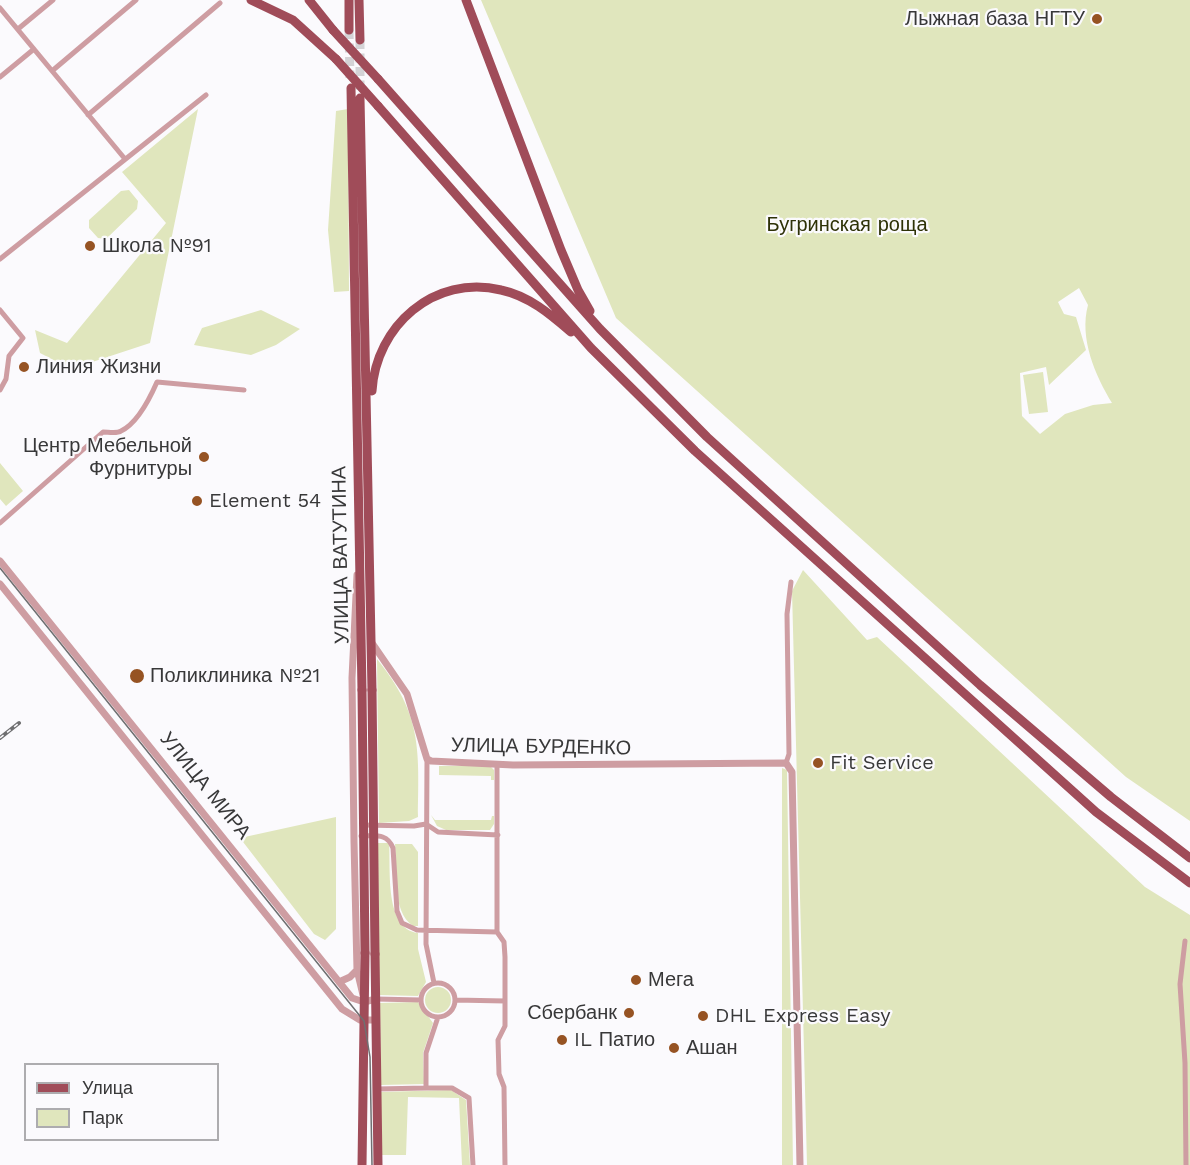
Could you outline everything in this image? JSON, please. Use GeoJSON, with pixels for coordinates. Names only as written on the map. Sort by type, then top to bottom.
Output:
{"type":"FeatureCollection","features":[{"type":"Feature","properties":{"kind":"main road"},"geometry":{"type":"LineString","coordinates":[[251,0],[292,20],[336,59],[591,348],[695,451],[1096,812],[1190,883]]}},
{"type":"Feature","properties":{"kind":"main road"},"geometry":{"type":"LineString","coordinates":[[309,0],[333,30],[600,329],[707,437],[980,686],[1111,797],[1190,858]]}},
{"type":"Feature","properties":{"kind":"main road"},"geometry":{"type":"LineString","coordinates":[[349,0],[349,30]]}},
{"type":"Feature","properties":{"kind":"main road"},"geometry":{"type":"LineString","coordinates":[[359,0],[360,40]]}},
{"type":"Feature","properties":{"kind":"main road"},"geometry":{"type":"LineString","coordinates":[[466,0],[578,290],[600,329]]}},
{"type":"Feature","properties":{"kind":"main road","name":"УЛИЦА ВАТУТИНА"},"geometry":{"type":"LineString","coordinates":[[351,88],[358,563],[367,690],[376,999]]}},
{"type":"Feature","properties":{"kind":"main road","name":"УЛИЦА ВАТУТИНА"},"geometry":{"type":"LineString","coordinates":[[360,98],[372,643],[367,690],[364,1021]]}},
{"type":"Feature","properties":{"kind":"main road"},"geometry":{"type":"LineString","coordinates":[[368,425],[374,370],[381,348],[394,328],[409,313],[436,295],[459,288],[481,286],[502,290],[543,309],[591,348]]}},
{"type":"Feature","properties":{"kind":"main road"},"geometry":{"type":"LineString","coordinates":[[376,999],[378,1165]]}},
{"type":"Feature","properties":{"kind":"main road"},"geometry":{"type":"LineString","coordinates":[[362,1165],[364,1021]]}},
{"type":"Feature","properties":{"kind":"street"},"geometry":{"type":"LineString","coordinates":[[18,29],[53,0]]}},
{"type":"Feature","properties":{"kind":"street"},"geometry":{"type":"LineString","coordinates":[[52,71],[136,0]]}},
{"type":"Feature","properties":{"kind":"street"},"geometry":{"type":"LineString","coordinates":[[88,115],[220,3]]}},
{"type":"Feature","properties":{"kind":"street"},"geometry":{"type":"LineString","coordinates":[[0,8],[125,159]]}},
{"type":"Feature","properties":{"kind":"street"},"geometry":{"type":"LineString","coordinates":[[0,77],[34,49]]}},
{"type":"Feature","properties":{"kind":"street"},"geometry":{"type":"LineString","coordinates":[[0,259],[206,94]]}},
{"type":"Feature","properties":{"kind":"street"},"geometry":{"type":"LineString","coordinates":[[0,310],[23,338],[9,356],[6,380],[0,390]]}},
{"type":"Feature","properties":{"kind":"street"},"geometry":{"type":"LineString","coordinates":[[0,523],[103,432],[120,432],[131,424],[150,398],[157,382],[244,390]]}},
{"type":"Feature","properties":{"kind":"street","name":"УЛИЦА МИРА"},"geometry":{"type":"LineString","coordinates":[[0,561],[352,998],[364,999]]}},
{"type":"Feature","properties":{"kind":"street"},"geometry":{"type":"LineString","coordinates":[[358,563],[353,638],[357,969],[364,999],[421,1000]]}},
{"type":"Feature","properties":{"kind":"street"},"geometry":{"type":"LineString","coordinates":[[791,582],[787,614],[789,754],[786,763],[792,772],[800,1165]]}},
{"type":"Feature","properties":{"kind":"street","name":"УЛИЦА МИРА"},"geometry":{"type":"LineString","coordinates":[[0,584],[342,1009],[364,1021]]}},
{"type":"Feature","properties":{"kind":"street","name":"УЛИЦА БУРДЕНКО"},"geometry":{"type":"LineString","coordinates":[[372,643],[407,694],[427,759],[497,764],[786,763]]}},
{"type":"Feature","properties":{"kind":"street"},"geometry":{"type":"LineString","coordinates":[[427,759],[425,930],[426,951],[434,983]]}},
{"type":"Feature","properties":{"kind":"street"},"geometry":{"type":"LineString","coordinates":[[497,764],[497,932],[504,942],[505,1001],[505,1026],[498,1040],[499,1074],[504,1087],[505,1165]]}},
{"type":"Feature","properties":{"kind":"street"},"geometry":{"type":"LineString","coordinates":[[354,825],[414,826],[426,824],[438,832],[498,835]]}},
{"type":"Feature","properties":{"kind":"street"},"geometry":{"type":"LineString","coordinates":[[205,838],[216,829]]}},
{"type":"Feature","properties":{"kind":"street"},"geometry":{"type":"LineString","coordinates":[[354,836],[385,836],[390,840],[393,848],[397,911],[402,923],[411,929],[497,932]]}},
{"type":"Feature","properties":{"kind":"street"},"geometry":{"type":"LineString","coordinates":[[1185,941],[1179,984],[1185,1063],[1185,1165]]}},
{"type":"Feature","properties":{"kind":"street"},"geometry":{"type":"LineString","coordinates":[[339,982],[350,977],[357,969]]}},
{"type":"Feature","properties":{"kind":"street"},"geometry":{"type":"LineString","coordinates":[[434,983],[449,987],[455,1000],[447,1014],[438,1017],[428,1014],[421,1000],[426,987],[434,983]]}},
{"type":"Feature","properties":{"kind":"street"},"geometry":{"type":"LineString","coordinates":[[455,1000],[505,1001]]}},
{"type":"Feature","properties":{"kind":"street"},"geometry":{"type":"LineString","coordinates":[[426,1088],[426,1053],[438,1017]]}},
{"type":"Feature","properties":{"kind":"street"},"geometry":{"type":"LineString","coordinates":[[364,1021],[376,1020]]}},
{"type":"Feature","properties":{"kind":"street"},"geometry":{"type":"LineString","coordinates":[[377,1089],[452,1088],[470,1098],[473,1165]]}},
{"type":"Feature","properties":{"kind":"green space","name":"Бугринская роща"},"geometry":{"type":"Polygon","coordinates":[[[481,0],[1190,0],[1190,821],[1126,777],[616,318],[481,0]],[[1079,288],[1058,302],[1064,314],[1076,317],[1086,350],[1049,385],[1046,367],[1020,373],[1022,416],[1040,434],[1065,414],[1093,405],[1112,403],[1090,356],[1086,330],[1088,305],[1079,288]]]}},
{"type":"Feature","properties":{"kind":"green space"},"geometry":{"type":"Polygon","coordinates":[[[198,109],[150,343],[71,369],[40,353],[35,330],[67,343],[166,223],[122,172],[198,109]]]}},
{"type":"Feature","properties":{"kind":"green space"},"geometry":{"type":"Polygon","coordinates":[[[348,109],[349,291],[334,292],[328,230],[336,111],[348,109]]]}},
{"type":"Feature","properties":{"kind":"green space"},"geometry":{"type":"Polygon","coordinates":[[[129,190],[138,201],[137,209],[106,239],[98,238],[89,228],[89,220],[121,191],[129,190]]]}},
{"type":"Feature","properties":{"kind":"green space"},"geometry":{"type":"Polygon","coordinates":[[[261,310],[300,329],[276,345],[251,355],[194,345],[202,328],[261,310]]]}},
{"type":"Feature","properties":{"kind":"green space"},"geometry":{"type":"Polygon","coordinates":[[[1043,372],[1048,412],[1029,414],[1023,375],[1043,372]]]}},
{"type":"Feature","properties":{"kind":"green space"},"geometry":{"type":"Polygon","coordinates":[[[0,463],[23,491],[6,506],[0,499],[0,463]]]}},
{"type":"Feature","properties":{"kind":"green space"},"geometry":{"type":"Polygon","coordinates":[[[803,570],[867,640],[877,637],[1145,887],[1190,915],[1190,1165],[807,1165],[792,591],[803,570]]]}},
{"type":"Feature","properties":{"kind":"green space"},"geometry":{"type":"Polygon","coordinates":[[[377,659],[403,698],[415,733],[418,817],[409,821],[379,823],[377,659]]]}},
{"type":"Feature","properties":{"kind":"green space"},"geometry":{"type":"Polygon","coordinates":[[[439,766],[490,766],[494,770],[494,780],[491,780],[491,776],[439,775],[439,766]]]}},
{"type":"Feature","properties":{"kind":"green space"},"geometry":{"type":"Polygon","coordinates":[[[782,768],[787,770],[793,1165],[782,1165],[782,768]]]}},
{"type":"Feature","properties":{"kind":"green space"},"geometry":{"type":"Polygon","coordinates":[[[431,815],[435,820],[491,820],[494,816],[494,824],[490,830],[446,830],[437,826],[431,815]]]}},
{"type":"Feature","properties":{"kind":"green space"},"geometry":{"type":"Polygon","coordinates":[[[336,817],[336,929],[325,940],[314,934],[240,838],[336,817]]]}},
{"type":"Feature","properties":{"kind":"green space"},"geometry":{"type":"Polygon","coordinates":[[[378,843],[389,843],[390,882],[394,910],[399,921],[407,929],[418,933],[418,949],[426,982],[418,996],[379,995],[378,843]]]}},
{"type":"Feature","properties":{"kind":"green space"},"geometry":{"type":"Polygon","coordinates":[[[395,844],[412,844],[418,852],[418,926],[413,926],[406,919],[398,900],[395,844]]]}},
{"type":"Feature","properties":{"kind":"green space"},"geometry":{"type":"Polygon","coordinates":[[[438,987],[448,990],[451,1000],[448,1010],[438,1013],[428,1010],[425,1000],[428,990],[438,987]]]}},
{"type":"Feature","properties":{"kind":"green space"},"geometry":{"type":"Polygon","coordinates":[[[418,1002],[433,1023],[423,1053],[424,1084],[381,1085],[380,1003],[418,1002]]]}},
{"type":"Feature","properties":{"kind":"green space"},"geometry":{"type":"Polygon","coordinates":[[[451,1090],[466,1100],[470,1165],[462,1165],[459,1098],[408,1097],[406,1155],[381,1155],[380,1092],[451,1090]]]}},
{"type":"Feature","properties":{"kind":"tunnel"},"geometry":{"type":"LineString","coordinates":[[349,30],[350,78]]}},
{"type":"Feature","properties":{"kind":"tunnel"},"geometry":{"type":"LineString","coordinates":[[360,40],[360,90]]}},
{"type":"Feature","properties":{"kind":"tram line"},"geometry":{"type":"LineString","coordinates":[[0,568],[364,1021],[370,1057],[372,1165]]}},
{"type":"Feature","properties":{"kind":"railway"},"geometry":{"type":"LineString","coordinates":[[0,738],[19,723]]}},
{"type":"Feature","properties":{"kind":"place","name":"Лыжная база НГТУ"},"geometry":{"type":"Point","coordinates":[1097,19]}},
{"type":"Feature","properties":{"kind":"place","name":"Школа №91"},"geometry":{"type":"Point","coordinates":[90,246]}},
{"type":"Feature","properties":{"kind":"place","name":"Линия Жизни"},"geometry":{"type":"Point","coordinates":[24,367]}},
{"type":"Feature","properties":{"kind":"place","name":"Центр Мебельной Фурнитуры"},"geometry":{"type":"Point","coordinates":[204,457]}},
{"type":"Feature","properties":{"kind":"place","name":"Element 54"},"geometry":{"type":"Point","coordinates":[197,501]}},
{"type":"Feature","properties":{"kind":"place","name":"Поликлиника №21"},"geometry":{"type":"Point","coordinates":[137,676]}},
{"type":"Feature","properties":{"kind":"place","name":"Fit Service"},"geometry":{"type":"Point","coordinates":[818,763]}},
{"type":"Feature","properties":{"kind":"place","name":"Мега"},"geometry":{"type":"Point","coordinates":[636,980]}},
{"type":"Feature","properties":{"kind":"place","name":"Сбербанк"},"geometry":{"type":"Point","coordinates":[629,1013]}},
{"type":"Feature","properties":{"kind":"place","name":"DHL Express Easy"},"geometry":{"type":"Point","coordinates":[703,1016]}},
{"type":"Feature","properties":{"kind":"place","name":"IL Патио"},"geometry":{"type":"Point","coordinates":[562,1040]}},
{"type":"Feature","properties":{"kind":"place","name":"Ашан"},"geometry":{"type":"Point","coordinates":[674,1048]}}]}
